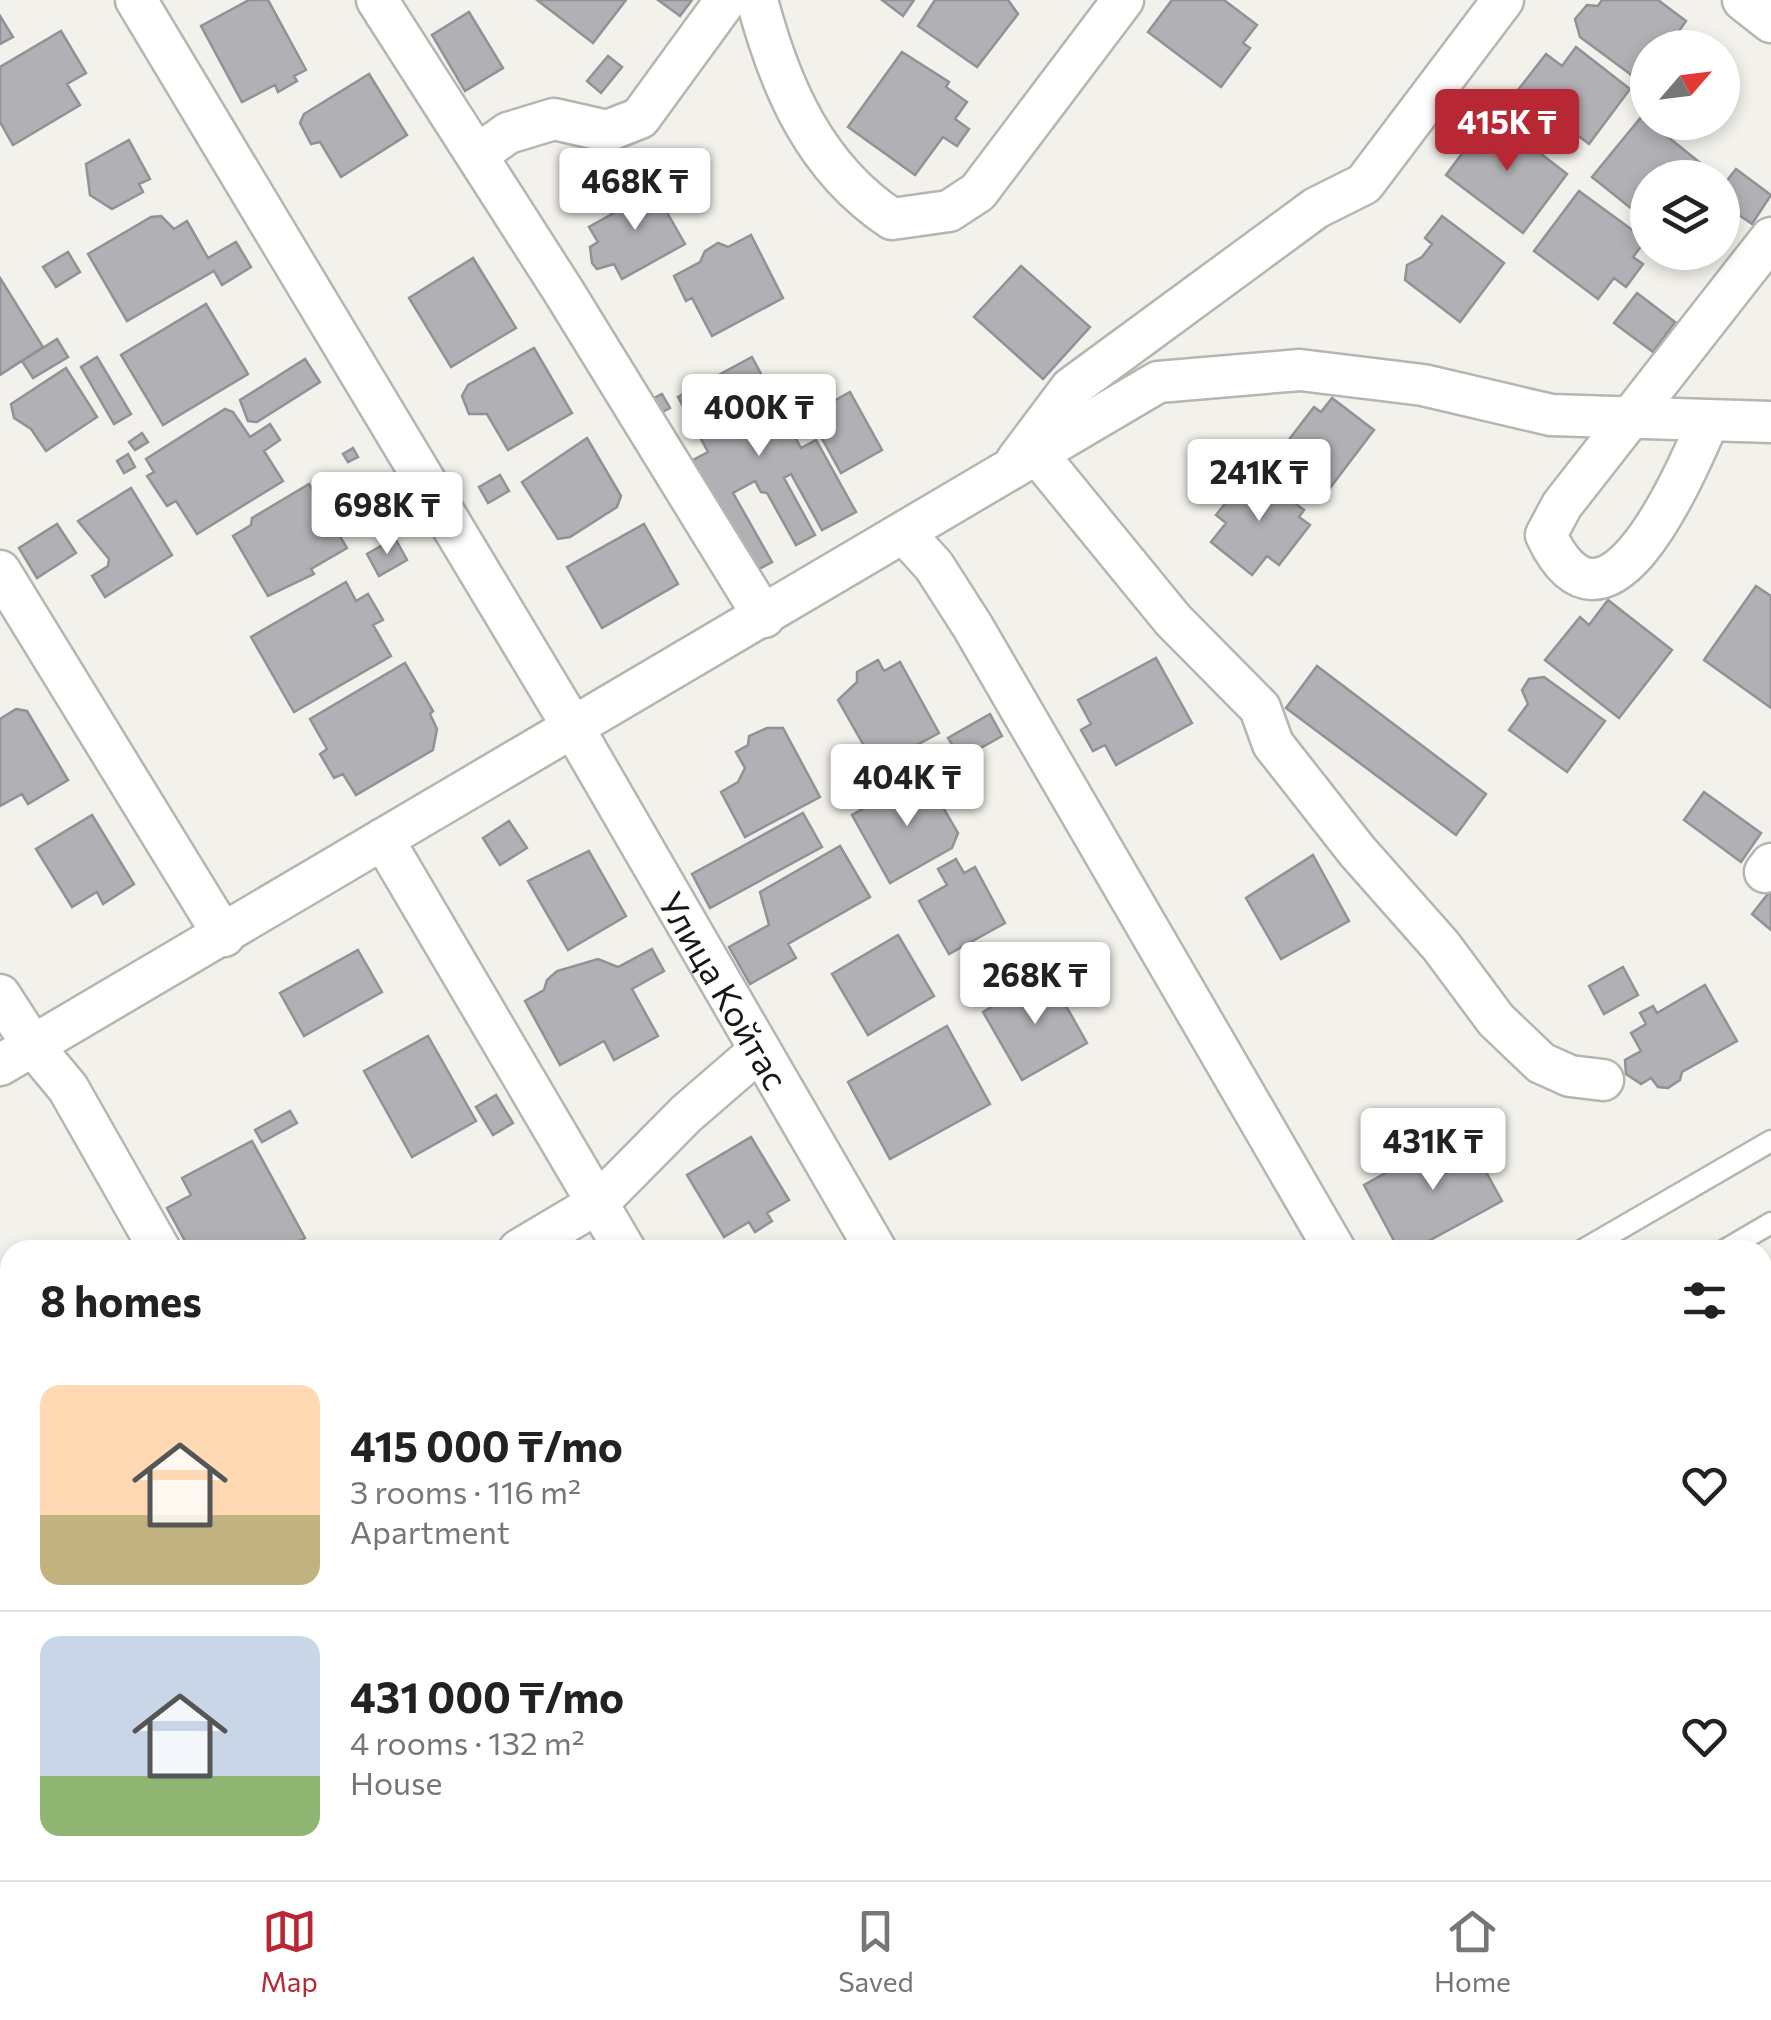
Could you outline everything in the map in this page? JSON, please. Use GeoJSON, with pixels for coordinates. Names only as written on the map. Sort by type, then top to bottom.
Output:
{"type":"FeatureCollection","features":[{"type":"Feature","properties":{"kind":"street","name":"Улица Койтас"},"geometry":{"type":"LineString","coordinates":[[136,0],[574,728],[870,1240]]}},
{"type":"Feature","properties":{"kind":"street"},"geometry":{"type":"LineString","coordinates":[[376,0],[764,617]]}},
{"type":"Feature","properties":{"kind":"street"},"geometry":{"type":"LineString","coordinates":[[477,155],[508,133],[554,119],[607,131],[640,118],[726,0]]}},
{"type":"Feature","properties":{"kind":"street"},"geometry":{"type":"LineString","coordinates":[[757,0],[778,70],[805,128],[830,165],[864,200],[892,219],[949,211],[978,192],[1123,0]]}},
{"type":"Feature","properties":{"kind":"street"},"geometry":{"type":"LineString","coordinates":[[1024,464],[1028,441],[1071,388],[1316,208],[1364,184],[1503,0]]}},
{"type":"Feature","properties":{"kind":"street"},"geometry":{"type":"LineString","coordinates":[[1743,0],[1771,22]]}},
{"type":"Feature","properties":{"kind":"street"},"geometry":{"type":"LineString","coordinates":[[1708,422],[1668,507],[1627,564],[1606,578],[1582,578],[1558,560],[1546,535],[1562,505],[1771,238]]}},
{"type":"Feature","properties":{"kind":"street"},"geometry":{"type":"LineString","coordinates":[[16,1055],[224,936],[383,838],[1158,382],[1300,370],[1423,384],[1551,415],[1771,422]]}},
{"type":"Feature","properties":{"kind":"street"},"geometry":{"type":"LineString","coordinates":[[1024,464],[1260,708],[1273,744],[1357,851],[1441,946],[1496,1020],[1541,1063],[1570,1076],[1603,1080]]}},
{"type":"Feature","properties":{"kind":"street"},"geometry":{"type":"LineString","coordinates":[[904,534],[934,566],[972,627],[1329,1240]]}},
{"type":"Feature","properties":{"kind":"street"},"geometry":{"type":"LineString","coordinates":[[0,571],[224,936]]}},
{"type":"Feature","properties":{"kind":"street"},"geometry":{"type":"LineString","coordinates":[[383,838],[619,1240]]}},
{"type":"Feature","properties":{"kind":"street"},"geometry":{"type":"LineString","coordinates":[[0,995],[16,1055],[68,1088],[154,1240]]}},
{"type":"Feature","properties":{"kind":"street"},"geometry":{"type":"LineString","coordinates":[[536,1240],[598,1203],[686,1114],[760,1050]]}},
{"type":"Feature","properties":{"kind":"lane"},"geometry":{"type":"LineString","coordinates":[[1600,1240],[1771,1141]]}},
{"type":"Feature","properties":{"kind":"lane"},"geometry":{"type":"LineString","coordinates":[[1743,1240],[1771,1223]]}},
{"type":"Feature","properties":{"kind":"building"},"geometry":{"type":"Polygon","coordinates":[[[249,0],[268,0],[306,70],[294,76],[297,81],[278,92],[275,85],[242,102],[201,26],[249,0]]]}},
{"type":"Feature","properties":{"kind":"building"},"geometry":{"type":"Polygon","coordinates":[[[537,0],[626,0],[593,43],[537,0]]]}},
{"type":"Feature","properties":{"kind":"building"},"geometry":{"type":"Polygon","coordinates":[[[658,0],[692,0],[680,16],[658,0]]]}},
{"type":"Feature","properties":{"kind":"building"},"geometry":{"type":"Polygon","coordinates":[[[882,0],[914,0],[903,16],[882,0]]]}},
{"type":"Feature","properties":{"kind":"building"},"geometry":{"type":"Polygon","coordinates":[[[935,0],[1008,0],[1018,14],[977,67],[918,26],[935,0]]]}},
{"type":"Feature","properties":{"kind":"building"},"geometry":{"type":"Polygon","coordinates":[[[1172,0],[1224,0],[1257,25],[1243,43],[1250,48],[1221,87],[1148,32],[1172,0]]]}},
{"type":"Feature","properties":{"kind":"building"},"geometry":{"type":"Polygon","coordinates":[[[1602,0],[1658,0],[1686,21],[1680,30],[1630,30],[1630,74],[1580,37],[1575,19],[1587,5],[1598,6],[1602,0]]]}},
{"type":"Feature","properties":{"kind":"building"},"geometry":{"type":"Polygon","coordinates":[[[469,12],[503,68],[465,91],[432,35],[469,12]]]}},
{"type":"Feature","properties":{"kind":"building"},"geometry":{"type":"Polygon","coordinates":[[[0,16],[13,37],[0,44],[0,16]]]}},
{"type":"Feature","properties":{"kind":"building"},"geometry":{"type":"Polygon","coordinates":[[[61,31],[86,73],[67,84],[80,105],[13,145],[0,122],[0,67],[61,31]]]}},
{"type":"Feature","properties":{"kind":"building"},"geometry":{"type":"Polygon","coordinates":[[[1576,47],[1630,89],[1589,144],[1518,90],[1546,54],[1562,66],[1576,47]]]}},
{"type":"Feature","properties":{"kind":"building"},"geometry":{"type":"Polygon","coordinates":[[[902,52],[949,82],[946,87],[967,102],[955,119],[969,129],[957,146],[943,137],[915,175],[848,127],[902,52]]]}},
{"type":"Feature","properties":{"kind":"building"},"geometry":{"type":"Polygon","coordinates":[[[608,56],[622,67],[601,93],[587,81],[608,56]]]}},
{"type":"Feature","properties":{"kind":"building"},"geometry":{"type":"Polygon","coordinates":[[[369,74],[407,135],[341,177],[320,142],[311,144],[300,123],[304,114],[369,74]]]}},
{"type":"Feature","properties":{"kind":"building"},"geometry":{"type":"Polygon","coordinates":[[[1491,115],[1567,174],[1523,233],[1446,175],[1491,115]]]}},
{"type":"Feature","properties":{"kind":"building"},"geometry":{"type":"Polygon","coordinates":[[[1630,131],[1630,140],[1672,140],[1697,160],[1630,160],[1630,208],[1592,177],[1630,131]]]}},
{"type":"Feature","properties":{"kind":"building"},"geometry":{"type":"Polygon","coordinates":[[[129,140],[150,179],[139,184],[143,192],[112,209],[90,195],[86,164],[129,140]]]}},
{"type":"Feature","properties":{"kind":"building"},"geometry":{"type":"Polygon","coordinates":[[[1740,172],[1771,195],[1752,224],[1740,216],[1740,172]]]}},
{"type":"Feature","properties":{"kind":"building"},"geometry":{"type":"Polygon","coordinates":[[[648,179],[685,244],[622,279],[614,264],[597,269],[590,247],[598,242],[589,227],[626,206],[620,195],[648,179]]]}},
{"type":"Feature","properties":{"kind":"building"},"geometry":{"type":"Polygon","coordinates":[[[1579,191],[1630,228],[1630,270],[1639,270],[1626,287],[1614,278],[1598,299],[1534,251],[1579,191]]]}},
{"type":"Feature","properties":{"kind":"building"},"geometry":{"type":"Polygon","coordinates":[[[161,216],[174,229],[187,221],[208,258],[236,242],[251,267],[222,285],[214,271],[127,321],[88,254],[151,217],[161,216]]]}},
{"type":"Feature","properties":{"kind":"building"},"geometry":{"type":"Polygon","coordinates":[[[1442,216],[1504,263],[1460,322],[1405,280],[1407,265],[1422,257],[1432,244],[1425,238],[1442,216]]]}},
{"type":"Feature","properties":{"kind":"building"},"geometry":{"type":"Polygon","coordinates":[[[751,235],[783,298],[712,336],[692,298],[686,301],[674,276],[700,262],[705,251],[718,243],[728,247],[751,235]]]}},
{"type":"Feature","properties":{"kind":"building"},"geometry":{"type":"Polygon","coordinates":[[[68,252],[80,272],[56,287],[43,267],[68,252]]]}},
{"type":"Feature","properties":{"kind":"building"},"geometry":{"type":"Polygon","coordinates":[[[473,258],[516,328],[451,367],[409,298],[473,258]]]}},
{"type":"Feature","properties":{"kind":"building"},"geometry":{"type":"Polygon","coordinates":[[[1021,266],[1090,327],[1043,379],[974,317],[1021,266]]]}},
{"type":"Feature","properties":{"kind":"building"},"geometry":{"type":"Polygon","coordinates":[[[0,278],[43,347],[0,375],[0,278]]]}},
{"type":"Feature","properties":{"kind":"building"},"geometry":{"type":"Polygon","coordinates":[[[1637,293],[1675,322],[1653,352],[1614,323],[1637,293]]]}},
{"type":"Feature","properties":{"kind":"building"},"geometry":{"type":"Polygon","coordinates":[[[206,304],[248,374],[163,425],[121,355],[206,304]]]}},
{"type":"Feature","properties":{"kind":"building"},"geometry":{"type":"Polygon","coordinates":[[[57,339],[68,357],[33,378],[22,361],[57,339]]]}},
{"type":"Feature","properties":{"kind":"building"},"geometry":{"type":"Polygon","coordinates":[[[534,348],[572,413],[508,450],[487,414],[469,414],[462,396],[468,385],[534,348]]]}},
{"type":"Feature","properties":{"kind":"building"},"geometry":{"type":"Polygon","coordinates":[[[97,357],[131,414],[114,424],[81,367],[97,357]]]}},
{"type":"Feature","properties":{"kind":"building"},"geometry":{"type":"Polygon","coordinates":[[[752,357],[801,448],[816,440],[856,512],[822,530],[791,474],[784,478],[815,535],[796,545],[767,493],[761,492],[755,481],[733,493],[772,562],[752,573],[691,461],[708,452],[678,397],[752,357]]]}},
{"type":"Feature","properties":{"kind":"building"},"geometry":{"type":"Polygon","coordinates":[[[305,359],[320,382],[257,422],[248,421],[240,400],[305,359]]]}},
{"type":"Feature","properties":{"kind":"building"},"geometry":{"type":"Polygon","coordinates":[[[66,368],[97,417],[46,451],[31,429],[14,418],[11,404],[66,368]]]}},
{"type":"Feature","properties":{"kind":"building"},"geometry":{"type":"Polygon","coordinates":[[[850,392],[882,450],[841,473],[809,415],[850,392]]]}},
{"type":"Feature","properties":{"kind":"building"},"geometry":{"type":"Polygon","coordinates":[[[662,394],[670,408],[658,414],[650,400],[662,394]]]}},
{"type":"Feature","properties":{"kind":"building"},"geometry":{"type":"Polygon","coordinates":[[[1332,398],[1374,430],[1330,488],[1281,450],[1314,407],[1321,412],[1332,398]]]}},
{"type":"Feature","properties":{"kind":"building"},"geometry":{"type":"Polygon","coordinates":[[[225,409],[233,412],[250,437],[270,424],[280,440],[264,451],[283,481],[197,534],[176,501],[167,506],[147,476],[154,472],[146,459],[225,409]]]}},
{"type":"Feature","properties":{"kind":"building"},"geometry":{"type":"Polygon","coordinates":[[[142,433],[148,442],[135,450],[129,442],[142,433]]]}},
{"type":"Feature","properties":{"kind":"building"},"geometry":{"type":"Polygon","coordinates":[[[587,438],[621,496],[617,507],[570,537],[558,539],[522,482],[587,438]]]}},
{"type":"Feature","properties":{"kind":"building"},"geometry":{"type":"Polygon","coordinates":[[[353,448],[358,457],[348,462],[343,454],[353,448]]]}},
{"type":"Feature","properties":{"kind":"building"},"geometry":{"type":"Polygon","coordinates":[[[128,454],[135,467],[124,473],[117,461],[128,454]]]}},
{"type":"Feature","properties":{"kind":"building"},"geometry":{"type":"Polygon","coordinates":[[[1252,470],[1304,510],[1299,517],[1310,525],[1279,565],[1267,556],[1252,575],[1211,542],[1226,523],[1216,515],[1252,470]]]}},
{"type":"Feature","properties":{"kind":"building"},"geometry":{"type":"Polygon","coordinates":[[[500,475],[509,491],[488,503],[479,487],[500,475]]]}},
{"type":"Feature","properties":{"kind":"building"},"geometry":{"type":"Polygon","coordinates":[[[309,484],[347,548],[311,569],[314,574],[268,596],[233,536],[251,525],[252,518],[309,484]]]}},
{"type":"Feature","properties":{"kind":"building"},"geometry":{"type":"Polygon","coordinates":[[[131,488],[172,555],[105,597],[92,576],[108,566],[109,559],[78,521],[131,488]]]}},
{"type":"Feature","properties":{"kind":"building"},"geometry":{"type":"Polygon","coordinates":[[[57,524],[76,553],[37,578],[19,548],[57,524]]]}},
{"type":"Feature","properties":{"kind":"building"},"geometry":{"type":"Polygon","coordinates":[[[644,524],[678,584],[602,628],[567,567],[644,524]]]}},
{"type":"Feature","properties":{"kind":"building"},"geometry":{"type":"Polygon","coordinates":[[[395,538],[407,560],[379,576],[367,554],[395,538]]]}},
{"type":"Feature","properties":{"kind":"building"},"geometry":{"type":"Polygon","coordinates":[[[346,582],[356,601],[368,594],[383,620],[373,625],[391,656],[294,712],[251,637],[346,582]]]}},
{"type":"Feature","properties":{"kind":"building"},"geometry":{"type":"Polygon","coordinates":[[[1756,586],[1771,596],[1771,708],[1704,660],[1756,586]]]}},
{"type":"Feature","properties":{"kind":"building"},"geometry":{"type":"Polygon","coordinates":[[[1608,600],[1672,650],[1619,718],[1545,660],[1580,617],[1589,625],[1608,600]]]}},
{"type":"Feature","properties":{"kind":"building"},"geometry":{"type":"Polygon","coordinates":[[[1156,658],[1192,723],[1116,765],[1105,745],[1093,751],[1081,730],[1091,724],[1078,700],[1156,658]]]}},
{"type":"Feature","properties":{"kind":"building"},"geometry":{"type":"Polygon","coordinates":[[[878,660],[884,671],[900,662],[939,733],[876,767],[838,700],[857,682],[857,672],[878,660]]]}},
{"type":"Feature","properties":{"kind":"building"},"geometry":{"type":"Polygon","coordinates":[[[405,663],[433,711],[430,714],[437,729],[433,750],[356,795],[343,774],[334,778],[320,754],[327,749],[310,719],[405,663]]]}},
{"type":"Feature","properties":{"kind":"building"},"geometry":{"type":"Polygon","coordinates":[[[1317,666],[1486,794],[1456,835],[1286,708],[1317,666]]]}},
{"type":"Feature","properties":{"kind":"building"},"geometry":{"type":"Polygon","coordinates":[[[1544,677],[1605,721],[1567,772],[1509,730],[1528,704],[1522,690],[1529,679],[1544,677]]]}},
{"type":"Feature","properties":{"kind":"building"},"geometry":{"type":"Polygon","coordinates":[[[16,709],[27,711],[68,780],[28,804],[22,794],[0,806],[0,719],[16,709]]]}},
{"type":"Feature","properties":{"kind":"building"},"geometry":{"type":"Polygon","coordinates":[[[990,714],[1002,736],[961,759],[948,738],[990,714]]]}},
{"type":"Feature","properties":{"kind":"building"},"geometry":{"type":"Polygon","coordinates":[[[767,728],[783,728],[820,797],[745,837],[721,792],[738,782],[745,768],[736,752],[748,745],[749,736],[767,728]]]}},
{"type":"Feature","properties":{"kind":"building"},"geometry":{"type":"Polygon","coordinates":[[[915,779],[927,780],[958,833],[952,848],[890,883],[852,815],[915,779]]]}},
{"type":"Feature","properties":{"kind":"building"},"geometry":{"type":"Polygon","coordinates":[[[1704,792],[1761,833],[1741,862],[1684,820],[1704,792]]]}},
{"type":"Feature","properties":{"kind":"building"},"geometry":{"type":"Polygon","coordinates":[[[803,813],[822,847],[710,908],[692,874],[803,813]]]}},
{"type":"Feature","properties":{"kind":"building"},"geometry":{"type":"Polygon","coordinates":[[[92,815],[134,884],[103,904],[97,892],[72,907],[36,849],[92,815]]]}},
{"type":"Feature","properties":{"kind":"building"},"geometry":{"type":"Polygon","coordinates":[[[509,821],[527,848],[500,865],[483,838],[509,821]]]}},
{"type":"Feature","properties":{"kind":"building"},"geometry":{"type":"Polygon","coordinates":[[[840,846],[870,897],[788,944],[796,958],[750,984],[729,947],[769,925],[760,892],[840,846]]]}},
{"type":"Feature","properties":{"kind":"building"},"geometry":{"type":"Polygon","coordinates":[[[589,851],[626,916],[568,950],[528,881],[589,851]]]}},
{"type":"Feature","properties":{"kind":"building"},"geometry":{"type":"Polygon","coordinates":[[[1313,855],[1349,921],[1281,959],[1246,898],[1313,855]]]}},
{"type":"Feature","properties":{"kind":"building"},"geometry":{"type":"Polygon","coordinates":[[[956,859],[964,873],[975,867],[1005,923],[949,954],[919,901],[947,885],[938,869],[956,859]]]}},
{"type":"Feature","properties":{"kind":"building"},"geometry":{"type":"Polygon","coordinates":[[[1771,890],[1771,930],[1752,914],[1771,890]]]}},
{"type":"Feature","properties":{"kind":"building"},"geometry":{"type":"Polygon","coordinates":[[[898,935],[934,996],[868,1035],[832,974],[898,935]]]}},
{"type":"Feature","properties":{"kind":"building"},"geometry":{"type":"Polygon","coordinates":[[[652,949],[664,971],[632,989],[658,1036],[614,1060],[604,1041],[560,1065],[525,1001],[544,990],[547,980],[557,971],[598,959],[618,967],[652,949]]]}},
{"type":"Feature","properties":{"kind":"building"},"geometry":{"type":"Polygon","coordinates":[[[358,950],[382,992],[304,1036],[280,993],[358,950]]]}},
{"type":"Feature","properties":{"kind":"building"},"geometry":{"type":"Polygon","coordinates":[[[1623,967],[1638,995],[1604,1014],[1589,986],[1623,967]]]}},
{"type":"Feature","properties":{"kind":"building"},"geometry":{"type":"Polygon","coordinates":[[[1048,974],[1087,1043],[1022,1080],[983,1012],[1048,974]]]}},
{"type":"Feature","properties":{"kind":"building"},"geometry":{"type":"Polygon","coordinates":[[[1705,985],[1737,1041],[1682,1072],[1680,1080],[1668,1088],[1658,1087],[1651,1078],[1641,1084],[1626,1074],[1625,1060],[1641,1051],[1631,1033],[1646,1024],[1640,1013],[1653,1006],[1657,1013],[1705,985]]]}},
{"type":"Feature","properties":{"kind":"building"},"geometry":{"type":"Polygon","coordinates":[[[947,1026],[990,1104],[890,1159],[848,1082],[947,1026]]]}},
{"type":"Feature","properties":{"kind":"building"},"geometry":{"type":"Polygon","coordinates":[[[428,1036],[476,1121],[412,1157],[364,1071],[428,1036]]]}},
{"type":"Feature","properties":{"kind":"building"},"geometry":{"type":"Polygon","coordinates":[[[496,1095],[513,1123],[493,1135],[476,1107],[496,1095]]]}},
{"type":"Feature","properties":{"kind":"building"},"geometry":{"type":"Polygon","coordinates":[[[290,1111],[297,1123],[262,1142],[255,1130],[290,1111]]]}},
{"type":"Feature","properties":{"kind":"building"},"geometry":{"type":"Polygon","coordinates":[[[1463,1130],[1502,1201],[1430,1240],[1394,1240],[1364,1185],[1463,1130]]]}},
{"type":"Feature","properties":{"kind":"building"},"geometry":{"type":"Polygon","coordinates":[[[751,1137],[789,1200],[767,1213],[772,1221],[755,1232],[749,1222],[724,1237],[687,1175],[751,1137]]]}},
{"type":"Feature","properties":{"kind":"building"},"geometry":{"type":"Polygon","coordinates":[[[252,1141],[305,1238],[185,1240],[167,1208],[191,1195],[182,1178],[252,1141]]]}}]}
